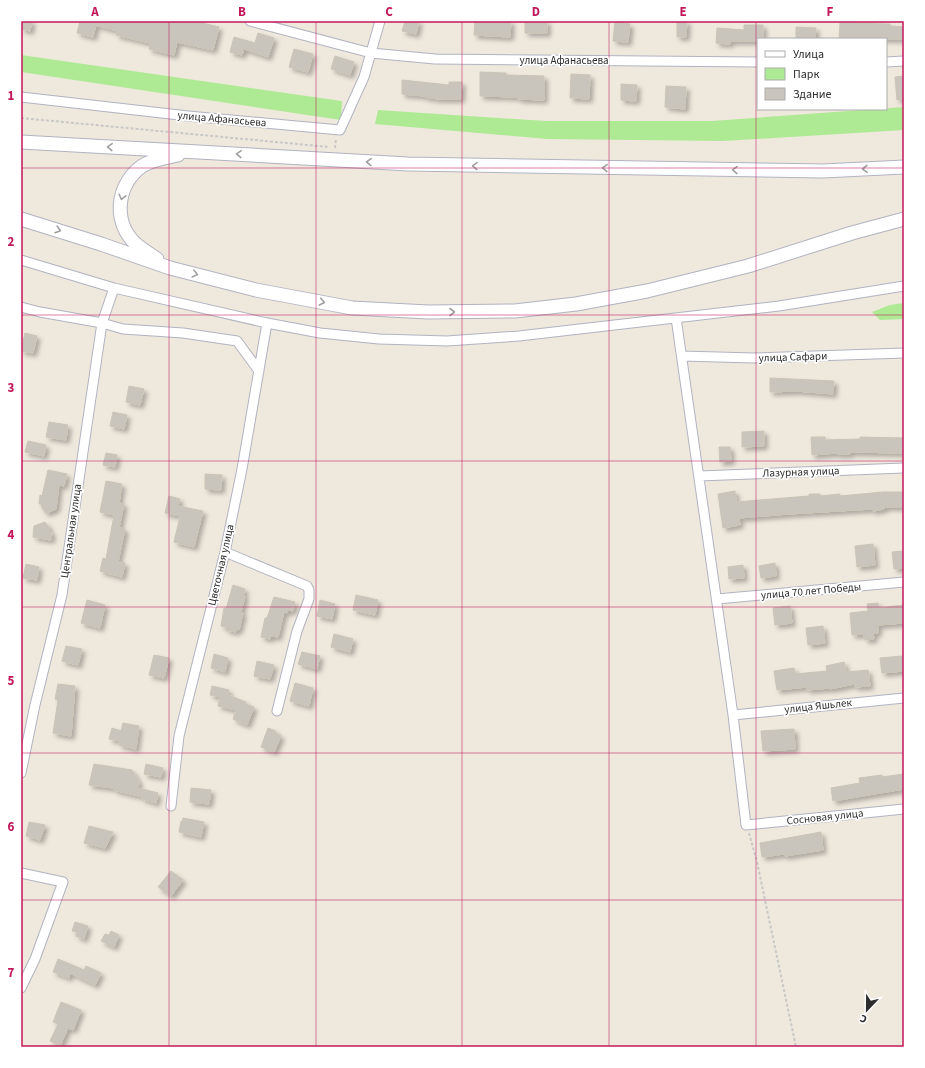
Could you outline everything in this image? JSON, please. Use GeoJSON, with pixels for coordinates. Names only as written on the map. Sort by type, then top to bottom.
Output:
{"type":"FeatureCollection","features":[{"type":"Feature","properties":{"kind":"main road"},"geometry":{"type":"LineString","coordinates":[[21,142],[197,151],[316,160],[416,164],[823,171],[904,167]]}},
{"type":"Feature","properties":{"kind":"main road"},"geometry":{"type":"LineString","coordinates":[[170,268],[136,244],[124,227],[120,209],[121,195],[129,179],[142,167],[154,160],[197,151]]}},
{"type":"Feature","properties":{"kind":"main road"},"geometry":{"type":"LineString","coordinates":[[21,219],[101,244],[170,268],[256,290],[352,308],[428,312],[515,311],[576,304],[647,291],[748,266],[852,233],[904,219]]}},
{"type":"Feature","properties":{"kind":"street","name":"улица Афанасьева"},"geometry":{"type":"LineString","coordinates":[[250,21],[371,53],[435,59],[757,62]]}},
{"type":"Feature","properties":{"kind":"street"},"geometry":{"type":"LineString","coordinates":[[336,130],[340,130],[364,76],[380,21]]}},
{"type":"Feature","properties":{"kind":"street"},"geometry":{"type":"LineString","coordinates":[[887,62],[904,62]]}},
{"type":"Feature","properties":{"kind":"street","name":"улица Афанасьева"},"geometry":{"type":"LineString","coordinates":[[21,97],[188,116],[336,130]]}},
{"type":"Feature","properties":{"kind":"street"},"geometry":{"type":"LineString","coordinates":[[21,260],[114,288],[267,323],[320,333],[379,339],[447,341],[519,336],[779,306],[904,286]]}},
{"type":"Feature","properties":{"kind":"street","name":"Центральная улица"},"geometry":{"type":"LineString","coordinates":[[21,772],[35,705],[62,595],[102,323],[114,288]]}},
{"type":"Feature","properties":{"kind":"street"},"geometry":{"type":"LineString","coordinates":[[21,307],[40,312],[102,323],[123,329],[183,333],[238,341],[259,371]]}},
{"type":"Feature","properties":{"kind":"street"},"geometry":{"type":"LineString","coordinates":[[676,318],[733,715],[746,824]]}},
{"type":"Feature","properties":{"kind":"street","name":"Цветочная улица"},"geometry":{"type":"LineString","coordinates":[[171,806],[179,736],[225,552],[242,469],[267,323]]}},
{"type":"Feature","properties":{"kind":"street","name":"улица Сафари"},"geometry":{"type":"LineString","coordinates":[[682,356],[753,358],[904,353]]}},
{"type":"Feature","properties":{"kind":"street","name":"Лазурная улица"},"geometry":{"type":"LineString","coordinates":[[699,476],[904,468]]}},
{"type":"Feature","properties":{"kind":"street"},"geometry":{"type":"LineString","coordinates":[[225,552],[307,586],[309,590],[309,599],[297,631],[277,711]]}},
{"type":"Feature","properties":{"kind":"street","name":"улица 70 лет Победы"},"geometry":{"type":"LineString","coordinates":[[717,600],[904,582]]}},
{"type":"Feature","properties":{"kind":"street","name":"улица Яшьлек"},"geometry":{"type":"LineString","coordinates":[[733,715],[904,698]]}},
{"type":"Feature","properties":{"kind":"street","name":"Сосновая улица"},"geometry":{"type":"LineString","coordinates":[[746,824],[904,809]]}},
{"type":"Feature","properties":{"kind":"street"},"geometry":{"type":"LineString","coordinates":[[21,872],[63,882],[35,959],[21,988]]}},
{"type":"Feature","properties":{"kind":"path"},"geometry":{"type":"LineString","coordinates":[[21,118],[335,148],[336,130]]}},
{"type":"Feature","properties":{"kind":"path"},"geometry":{"type":"LineString","coordinates":[[746,824],[757,862],[796,1047]]}},
{"type":"Feature","properties":{"kind":"green space"},"geometry":{"type":"Polygon","coordinates":[[[21,55],[342,101],[341,120],[21,72],[21,55]]]}},
{"type":"Feature","properties":{"kind":"green space"},"geometry":{"type":"Polygon","coordinates":[[[904,107],[904,130],[723,141],[547,139],[375,124],[378,110],[546,121],[712,121],[863,110],[887,110],[887,108],[904,107]]]}},
{"type":"Feature","properties":{"kind":"green space"},"geometry":{"type":"Polygon","coordinates":[[[904,303],[904,319],[880,320],[872,312],[890,305],[904,303]]]}},
{"type":"Feature","properties":{"kind":"building"},"geometry":{"type":"Polygon","coordinates":[[[22,21],[32,21],[30,31],[21,29],[22,21]]]}},
{"type":"Feature","properties":{"kind":"building"},"geometry":{"type":"Polygon","coordinates":[[[80,21],[194,21],[219,27],[213,50],[177,42],[174,55],[149,49],[150,43],[116,35],[117,31],[96,25],[93,37],[77,33],[80,21]]]}},
{"type":"Feature","properties":{"kind":"building"},"geometry":{"type":"Polygon","coordinates":[[[405,21],[419,21],[416,34],[402,31],[405,21]]]}},
{"type":"Feature","properties":{"kind":"building"},"geometry":{"type":"Polygon","coordinates":[[[475,21],[511,21],[510,37],[474,35],[475,21]]]}},
{"type":"Feature","properties":{"kind":"building"},"geometry":{"type":"Polygon","coordinates":[[[525,21],[547,21],[547,33],[525,33],[525,21]]]}},
{"type":"Feature","properties":{"kind":"building"},"geometry":{"type":"Polygon","coordinates":[[[677,21],[687,21],[686,37],[677,37],[677,21]]]}},
{"type":"Feature","properties":{"kind":"building"},"geometry":{"type":"Polygon","coordinates":[[[615,22],[630,24],[628,42],[613,41],[615,22]]]}},
{"type":"Feature","properties":{"kind":"building"},"geometry":{"type":"Polygon","coordinates":[[[840,23],[890,24],[890,26],[904,27],[904,39],[839,38],[840,23]]]}},
{"type":"Feature","properties":{"kind":"building"},"geometry":{"type":"Polygon","coordinates":[[[744,25],[763,25],[763,38],[757,38],[757,41],[730,41],[730,44],[716,43],[717,28],[744,30],[744,25]]]}},
{"type":"Feature","properties":{"kind":"building"},"geometry":{"type":"Polygon","coordinates":[[[796,27],[816,28],[815,38],[796,38],[796,27]]]}},
{"type":"Feature","properties":{"kind":"building"},"geometry":{"type":"Polygon","coordinates":[[[258,33],[274,38],[268,57],[244,49],[242,55],[230,52],[234,37],[255,43],[258,33]]]}},
{"type":"Feature","properties":{"kind":"building"},"geometry":{"type":"Polygon","coordinates":[[[294,49],[313,54],[308,72],[289,67],[294,49]]]}},
{"type":"Feature","properties":{"kind":"building"},"geometry":{"type":"Polygon","coordinates":[[[335,56],[354,62],[350,75],[331,69],[335,56]]]}},
{"type":"Feature","properties":{"kind":"building"},"geometry":{"type":"Polygon","coordinates":[[[480,72],[506,73],[506,75],[544,76],[544,100],[518,99],[518,97],[480,96],[480,72]]]}},
{"type":"Feature","properties":{"kind":"building"},"geometry":{"type":"Polygon","coordinates":[[[571,74],[590,75],[589,99],[570,98],[571,74]]]}},
{"type":"Feature","properties":{"kind":"building"},"geometry":{"type":"Polygon","coordinates":[[[904,76],[904,99],[897,100],[895,77],[904,76]]]}},
{"type":"Feature","properties":{"kind":"building"},"geometry":{"type":"Polygon","coordinates":[[[402,80],[449,85],[449,82],[462,82],[461,99],[438,99],[402,94],[402,80]]]}},
{"type":"Feature","properties":{"kind":"building"},"geometry":{"type":"Polygon","coordinates":[[[621,84],[637,85],[636,101],[621,100],[621,84]]]}},
{"type":"Feature","properties":{"kind":"building"},"geometry":{"type":"Polygon","coordinates":[[[666,86],[686,87],[685,109],[665,107],[666,86]]]}},
{"type":"Feature","properties":{"kind":"building"},"geometry":{"type":"Polygon","coordinates":[[[25,333],[37,336],[33,353],[21,351],[25,333]]]}},
{"type":"Feature","properties":{"kind":"building"},"geometry":{"type":"Polygon","coordinates":[[[770,378],[834,381],[833,394],[796,391],[770,392],[770,378]]]}},
{"type":"Feature","properties":{"kind":"building"},"geometry":{"type":"Polygon","coordinates":[[[129,386],[144,389],[140,405],[126,402],[129,386]]]}},
{"type":"Feature","properties":{"kind":"building"},"geometry":{"type":"Polygon","coordinates":[[[113,412],[127,415],[124,429],[110,426],[113,412]]]}},
{"type":"Feature","properties":{"kind":"building"},"geometry":{"type":"Polygon","coordinates":[[[49,422],[68,425],[66,440],[46,437],[49,422]]]}},
{"type":"Feature","properties":{"kind":"building"},"geometry":{"type":"Polygon","coordinates":[[[764,431],[764,446],[742,447],[742,432],[764,431]]]}},
{"type":"Feature","properties":{"kind":"building"},"geometry":{"type":"Polygon","coordinates":[[[811,437],[825,437],[825,440],[860,439],[860,437],[904,438],[904,453],[850,452],[850,454],[837,453],[812,455],[811,437]]]}},
{"type":"Feature","properties":{"kind":"building"},"geometry":{"type":"Polygon","coordinates":[[[28,441],[46,445],[44,456],[25,452],[28,441]]]}},
{"type":"Feature","properties":{"kind":"building"},"geometry":{"type":"Polygon","coordinates":[[[719,447],[730,447],[731,461],[720,462],[719,447]]]}},
{"type":"Feature","properties":{"kind":"building"},"geometry":{"type":"Polygon","coordinates":[[[106,453],[117,455],[115,467],[103,465],[106,453]]]}},
{"type":"Feature","properties":{"kind":"building"},"geometry":{"type":"Polygon","coordinates":[[[48,470],[67,474],[64,486],[59,485],[56,509],[46,513],[41,504],[39,504],[40,495],[42,496],[48,470]]]}},
{"type":"Feature","properties":{"kind":"building"},"geometry":{"type":"Polygon","coordinates":[[[205,474],[222,475],[221,490],[205,489],[205,474]]]}},
{"type":"Feature","properties":{"kind":"building"},"geometry":{"type":"Polygon","coordinates":[[[106,481],[122,484],[119,503],[124,504],[119,528],[125,529],[118,562],[125,563],[122,577],[100,571],[103,558],[106,559],[114,515],[100,512],[106,481]]]}},
{"type":"Feature","properties":{"kind":"building"},"geometry":{"type":"Polygon","coordinates":[[[735,491],[736,502],[809,496],[809,494],[820,494],[820,496],[840,494],[840,496],[883,492],[904,492],[904,507],[884,507],[884,509],[873,511],[872,509],[739,518],[740,525],[723,528],[718,494],[735,491]]]}},
{"type":"Feature","properties":{"kind":"building"},"geometry":{"type":"Polygon","coordinates":[[[169,496],[180,499],[178,506],[203,511],[194,547],[174,542],[180,516],[165,513],[169,496]]]}},
{"type":"Feature","properties":{"kind":"building"},"geometry":{"type":"Polygon","coordinates":[[[45,522],[49,527],[49,531],[52,532],[51,540],[33,537],[34,526],[45,522]]]}},
{"type":"Feature","properties":{"kind":"building"},"geometry":{"type":"Polygon","coordinates":[[[873,544],[875,565],[857,567],[855,546],[873,544]]]}},
{"type":"Feature","properties":{"kind":"building"},"geometry":{"type":"Polygon","coordinates":[[[904,551],[904,568],[894,569],[892,552],[904,551]]]}},
{"type":"Feature","properties":{"kind":"building"},"geometry":{"type":"Polygon","coordinates":[[[775,563],[776,576],[761,578],[759,566],[775,563]]]}},
{"type":"Feature","properties":{"kind":"building"},"geometry":{"type":"Polygon","coordinates":[[[26,564],[39,567],[37,580],[23,578],[26,564]]]}},
{"type":"Feature","properties":{"kind":"building"},"geometry":{"type":"Polygon","coordinates":[[[743,565],[744,578],[729,579],[728,567],[743,565]]]}},
{"type":"Feature","properties":{"kind":"building"},"geometry":{"type":"Polygon","coordinates":[[[233,585],[245,589],[241,612],[243,613],[239,630],[236,629],[236,632],[226,630],[227,627],[221,626],[224,608],[226,609],[233,585]]]}},
{"type":"Feature","properties":{"kind":"building"},"geometry":{"type":"Polygon","coordinates":[[[356,595],[378,600],[375,615],[353,610],[356,595]]]}},
{"type":"Feature","properties":{"kind":"building"},"geometry":{"type":"Polygon","coordinates":[[[274,597],[295,602],[293,611],[288,610],[287,613],[284,612],[278,637],[271,636],[270,639],[261,637],[265,618],[267,618],[274,597]]]}},
{"type":"Feature","properties":{"kind":"building"},"geometry":{"type":"Polygon","coordinates":[[[87,600],[105,605],[100,628],[81,623],[87,600]]]}},
{"type":"Feature","properties":{"kind":"building"},"geometry":{"type":"Polygon","coordinates":[[[320,600],[335,604],[332,619],[317,616],[320,600]]]}},
{"type":"Feature","properties":{"kind":"building"},"geometry":{"type":"Polygon","coordinates":[[[878,603],[879,608],[904,605],[904,623],[878,625],[878,633],[873,633],[874,639],[865,640],[864,634],[852,635],[850,613],[868,611],[867,604],[878,603]]]}},
{"type":"Feature","properties":{"kind":"building"},"geometry":{"type":"Polygon","coordinates":[[[790,606],[792,623],[775,625],[773,608],[790,606]]]}},
{"type":"Feature","properties":{"kind":"building"},"geometry":{"type":"Polygon","coordinates":[[[823,626],[825,643],[808,645],[806,628],[823,626]]]}},
{"type":"Feature","properties":{"kind":"building"},"geometry":{"type":"Polygon","coordinates":[[[334,634],[353,639],[350,652],[331,647],[334,634]]]}},
{"type":"Feature","properties":{"kind":"building"},"geometry":{"type":"Polygon","coordinates":[[[66,646],[82,649],[78,665],[62,661],[66,646]]]}},
{"type":"Feature","properties":{"kind":"building"},"geometry":{"type":"Polygon","coordinates":[[[302,652],[320,656],[317,669],[298,664],[302,652]]]}},
{"type":"Feature","properties":{"kind":"building"},"geometry":{"type":"Polygon","coordinates":[[[214,654],[228,658],[225,672],[211,668],[214,654]]]}},
{"type":"Feature","properties":{"kind":"building"},"geometry":{"type":"Polygon","coordinates":[[[154,655],[169,658],[164,678],[149,675],[154,655]]]}},
{"type":"Feature","properties":{"kind":"building"},"geometry":{"type":"Polygon","coordinates":[[[903,656],[904,671],[882,673],[880,658],[903,656]]]}},
{"type":"Feature","properties":{"kind":"building"},"geometry":{"type":"Polygon","coordinates":[[[257,661],[274,665],[270,679],[254,676],[257,661]]]}},
{"type":"Feature","properties":{"kind":"building"},"geometry":{"type":"Polygon","coordinates":[[[844,662],[846,672],[868,670],[870,686],[855,687],[855,684],[830,689],[807,690],[807,687],[777,690],[774,671],[794,668],[795,674],[827,671],[826,666],[844,662]]]}},
{"type":"Feature","properties":{"kind":"building"},"geometry":{"type":"Polygon","coordinates":[[[295,683],[313,688],[309,706],[290,701],[295,683]]]}},
{"type":"Feature","properties":{"kind":"building"},"geometry":{"type":"Polygon","coordinates":[[[58,684],[75,686],[71,736],[53,733],[58,700],[55,699],[58,684]]]}},
{"type":"Feature","properties":{"kind":"building"},"geometry":{"type":"Polygon","coordinates":[[[212,686],[229,690],[228,695],[254,707],[247,725],[233,719],[236,710],[218,706],[220,697],[210,695],[212,686]]]}},
{"type":"Feature","properties":{"kind":"building"},"geometry":{"type":"Polygon","coordinates":[[[123,723],[139,726],[136,749],[119,745],[120,741],[109,739],[112,728],[121,731],[123,723]]]}},
{"type":"Feature","properties":{"kind":"building"},"geometry":{"type":"Polygon","coordinates":[[[268,728],[276,731],[275,733],[281,736],[274,752],[261,747],[268,728]]]}},
{"type":"Feature","properties":{"kind":"building"},"geometry":{"type":"Polygon","coordinates":[[[794,729],[795,749],[763,751],[761,731],[794,729]]]}},
{"type":"Feature","properties":{"kind":"building"},"geometry":{"type":"Polygon","coordinates":[[[94,764],[132,770],[139,782],[138,788],[158,793],[156,803],[142,799],[143,797],[114,790],[114,788],[89,785],[94,764]]]}},
{"type":"Feature","properties":{"kind":"building"},"geometry":{"type":"Polygon","coordinates":[[[146,764],[163,768],[161,777],[144,774],[146,764]]]}},
{"type":"Feature","properties":{"kind":"building"},"geometry":{"type":"Polygon","coordinates":[[[904,774],[904,789],[833,801],[831,788],[860,783],[859,778],[904,774]]]}},
{"type":"Feature","properties":{"kind":"building"},"geometry":{"type":"Polygon","coordinates":[[[191,788],[211,790],[209,804],[190,802],[191,788]]]}},
{"type":"Feature","properties":{"kind":"building"},"geometry":{"type":"Polygon","coordinates":[[[183,818],[204,822],[201,837],[179,832],[183,818]]]}},
{"type":"Feature","properties":{"kind":"building"},"geometry":{"type":"Polygon","coordinates":[[[29,822],[45,825],[40,840],[26,836],[29,822]]]}},
{"type":"Feature","properties":{"kind":"building"},"geometry":{"type":"Polygon","coordinates":[[[89,826],[113,832],[105,848],[84,843],[89,826]]]}},
{"type":"Feature","properties":{"kind":"building"},"geometry":{"type":"Polygon","coordinates":[[[821,832],[823,850],[785,856],[784,854],[762,857],[760,843],[821,832]]]}},
{"type":"Feature","properties":{"kind":"building"},"geometry":{"type":"Polygon","coordinates":[[[171,871],[183,880],[171,896],[158,887],[171,871]]]}},
{"type":"Feature","properties":{"kind":"building"},"geometry":{"type":"Polygon","coordinates":[[[75,922],[88,926],[84,939],[76,936],[77,932],[72,931],[75,922]]]}},
{"type":"Feature","properties":{"kind":"building"},"geometry":{"type":"Polygon","coordinates":[[[111,931],[119,935],[114,947],[101,941],[105,934],[109,935],[111,931]]]}},
{"type":"Feature","properties":{"kind":"building"},"geometry":{"type":"Polygon","coordinates":[[[58,959],[84,970],[86,966],[101,973],[95,985],[70,973],[69,978],[53,972],[58,959]]]}},
{"type":"Feature","properties":{"kind":"building"},"geometry":{"type":"Polygon","coordinates":[[[61,1002],[81,1010],[73,1030],[68,1028],[60,1046],[50,1041],[58,1024],[53,1022],[61,1002]]]}}]}
